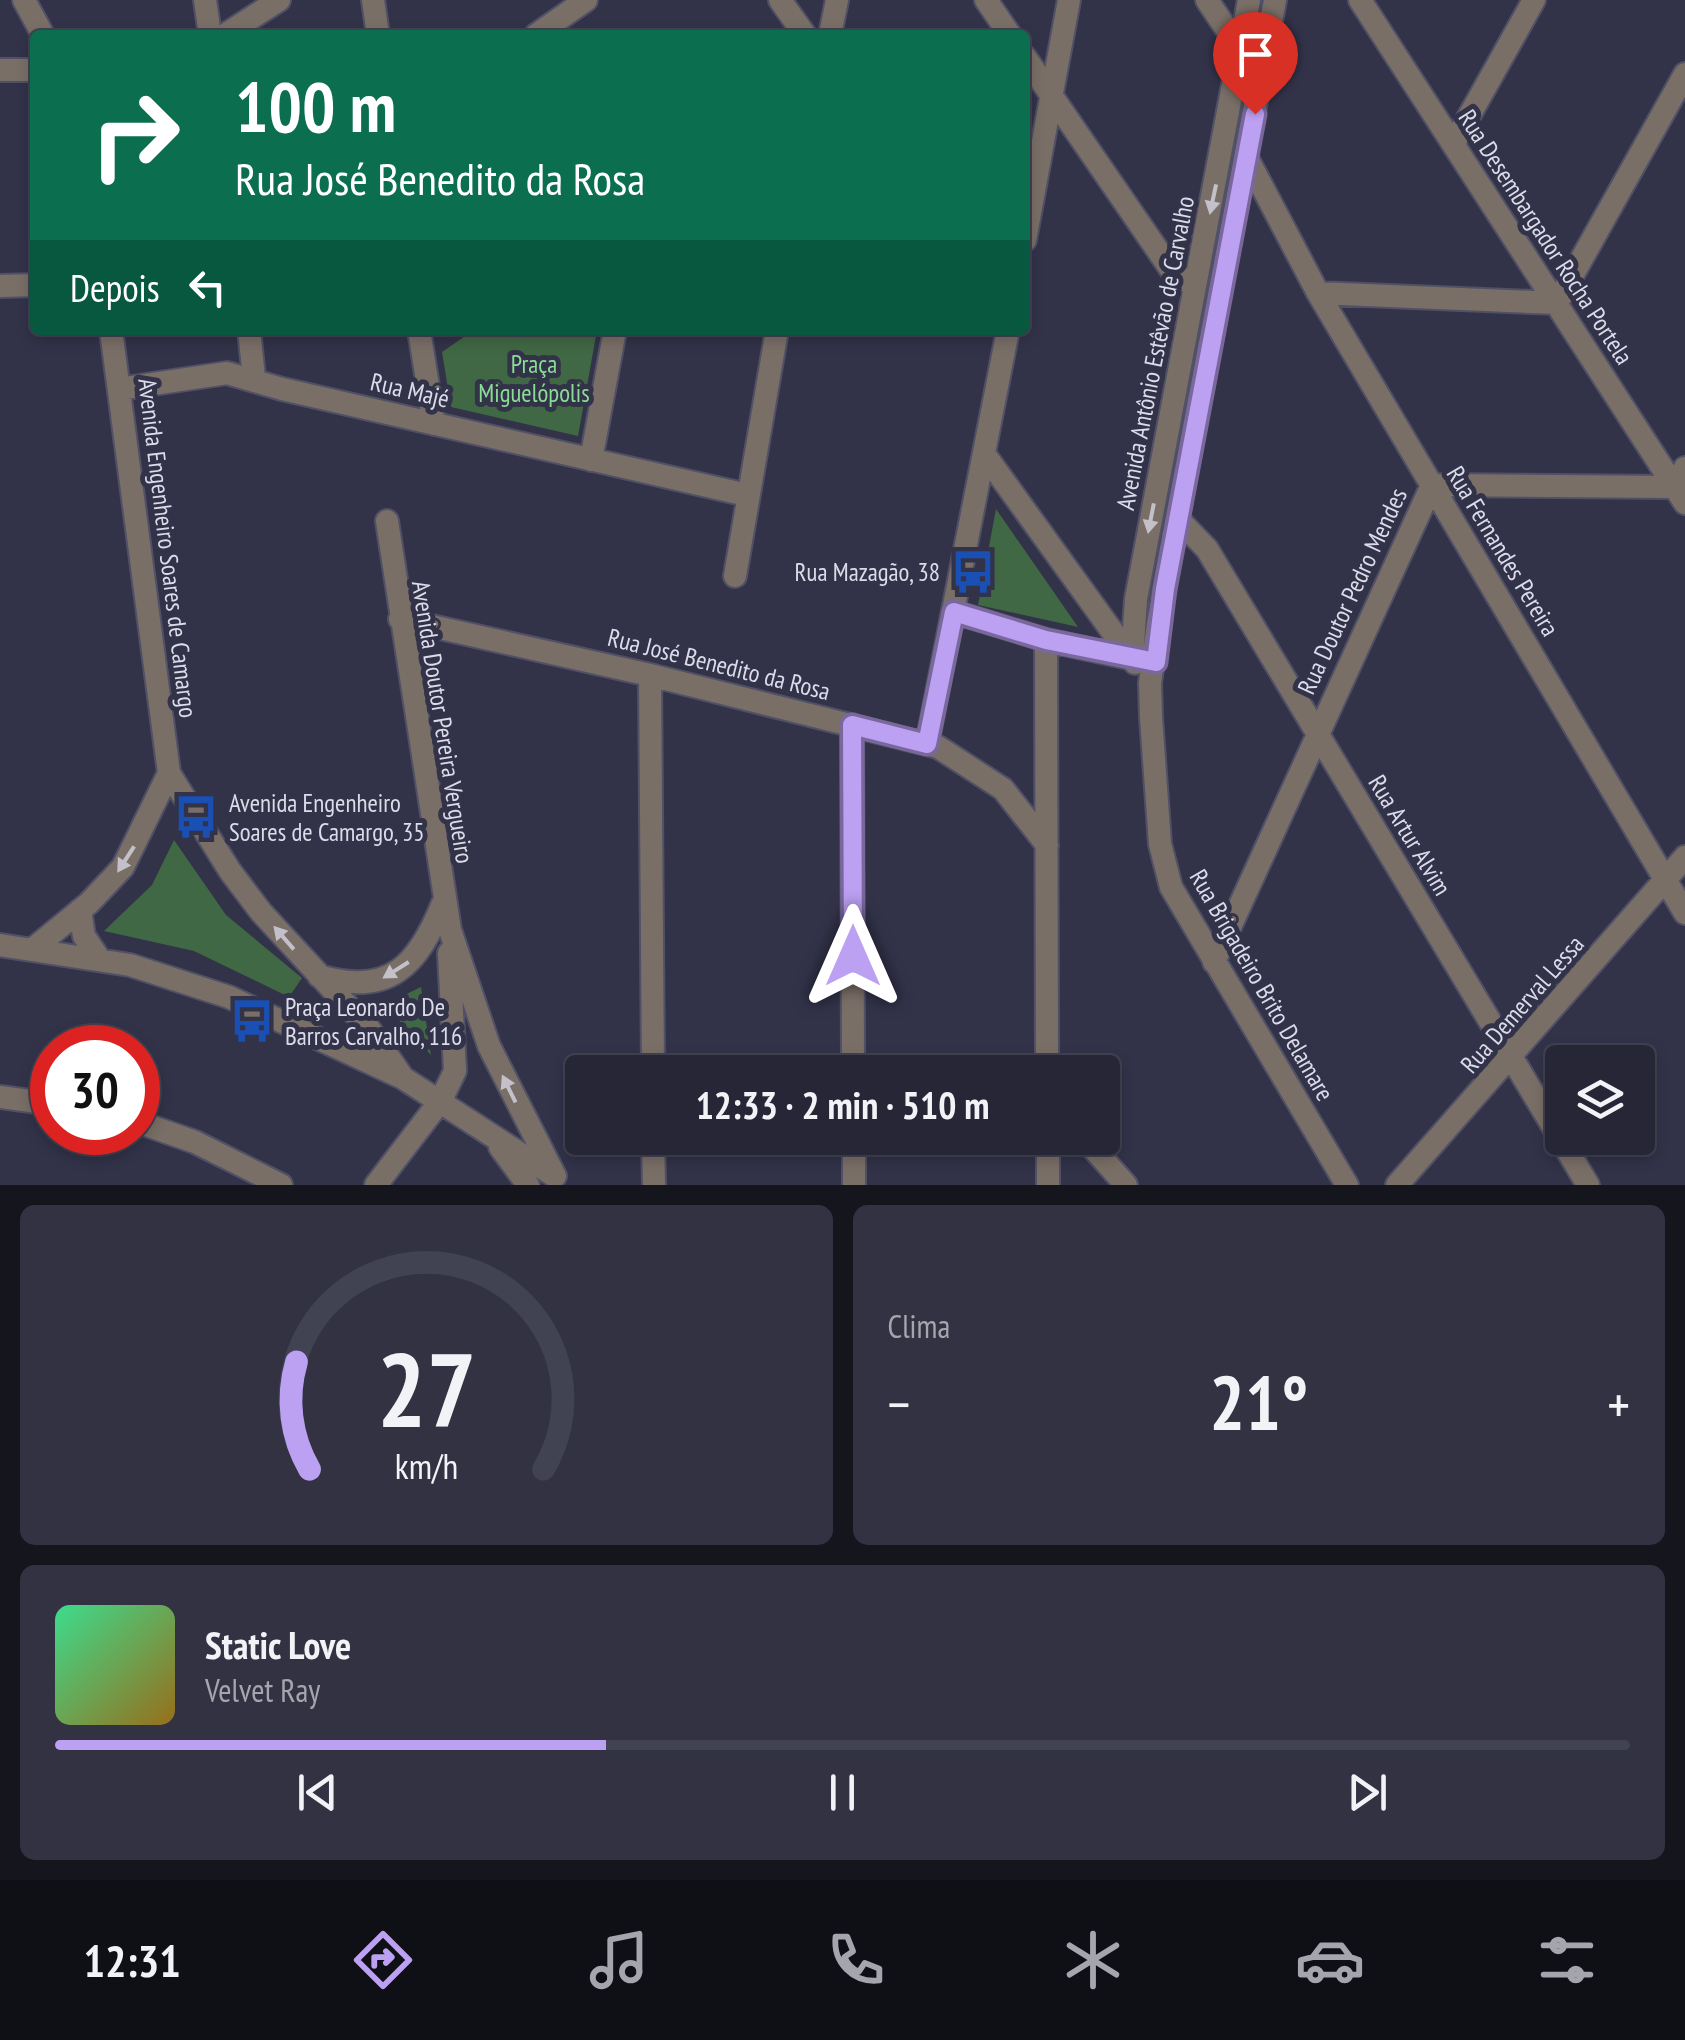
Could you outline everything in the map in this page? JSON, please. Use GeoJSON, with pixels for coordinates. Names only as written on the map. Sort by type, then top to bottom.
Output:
{"type":"FeatureCollection","features":[{"type":"Feature","properties":{"kind":"street"},"geometry":{"type":"LineString","coordinates":[[24,0],[40,30]]}},
{"type":"Feature","properties":{"kind":"street"},"geometry":{"type":"LineString","coordinates":[[205,0],[209,30]]}},
{"type":"Feature","properties":{"kind":"street"},"geometry":{"type":"LineString","coordinates":[[233,30],[279,0]]}},
{"type":"Feature","properties":{"kind":"street"},"geometry":{"type":"LineString","coordinates":[[373,0],[377,30]]}},
{"type":"Feature","properties":{"kind":"street"},"geometry":{"type":"LineString","coordinates":[[543,30],[586,0]]}},
{"type":"Feature","properties":{"kind":"street"},"geometry":{"type":"LineString","coordinates":[[780,0],[802,30]]}},
{"type":"Feature","properties":{"kind":"street"},"geometry":{"type":"LineString","coordinates":[[831,30],[837,0]]}},
{"type":"Feature","properties":{"kind":"street"},"geometry":{"type":"LineString","coordinates":[[986,0],[1007,30]]}},
{"type":"Feature","properties":{"kind":"street"},"geometry":{"type":"LineString","coordinates":[[1030,213],[1069,0]]}},
{"type":"Feature","properties":{"kind":"street"},"geometry":{"type":"LineString","coordinates":[[1207,0],[1240,48]]}},
{"type":"Feature","properties":{"kind":"street","name":"Avenida Antônio Estêvão de Carvalho"},"geometry":{"type":"LineString","coordinates":[[1146,668],[1236,207],[1239,151],[1231,106],[1249,0]]}},
{"type":"Feature","properties":{"kind":"street","name":"Avenida Antônio Estêvão de Carvalho"},"geometry":{"type":"LineString","coordinates":[[1146,668],[1136,599],[1195,286],[1255,114],[1275,0]]}},
{"type":"Feature","properties":{"kind":"street","name":"Rua Desembargador Rocha Portela"},"geometry":{"type":"LineString","coordinates":[[1360,0],[1681,486]]}},
{"type":"Feature","properties":{"kind":"street"},"geometry":{"type":"LineString","coordinates":[[1454,143],[1534,0]]}},
{"type":"Feature","properties":{"kind":"street"},"geometry":{"type":"LineString","coordinates":[[1030,64],[1174,274],[1195,286]]}},
{"type":"Feature","properties":{"kind":"street"},"geometry":{"type":"LineString","coordinates":[[0,70],[30,70]]}},
{"type":"Feature","properties":{"kind":"street"},"geometry":{"type":"LineString","coordinates":[[1318,293],[1557,303],[1685,74]]}},
{"type":"Feature","properties":{"kind":"street"},"geometry":{"type":"LineString","coordinates":[[1231,106],[1240,120],[1255,114]]}},
{"type":"Feature","properties":{"kind":"street","name":"Rua Fernandes Pereira"},"geometry":{"type":"LineString","coordinates":[[1239,151],[1432,485],[1676,880],[1685,913]]}},
{"type":"Feature","properties":{"kind":"street"},"geometry":{"type":"LineString","coordinates":[[1236,207],[1276,215]]}},
{"type":"Feature","properties":{"kind":"street"},"geometry":{"type":"LineString","coordinates":[[0,286],[30,285]]}},
{"type":"Feature","properties":{"kind":"street","name":"Avenida Engenheiro Soares de Camargo"},"geometry":{"type":"LineString","coordinates":[[112,335],[170,773]]}},
{"type":"Feature","properties":{"kind":"street"},"geometry":{"type":"LineString","coordinates":[[250,335],[254,378]]}},
{"type":"Feature","properties":{"kind":"street"},"geometry":{"type":"LineString","coordinates":[[426,335],[434,424]]}},
{"type":"Feature","properties":{"kind":"street"},"geometry":{"type":"LineString","coordinates":[[591,460],[614,335]]}},
{"type":"Feature","properties":{"kind":"street"},"geometry":{"type":"LineString","coordinates":[[735,576],[776,335]]}},
{"type":"Feature","properties":{"kind":"street"},"geometry":{"type":"LineString","coordinates":[[927,744],[1007,335]]}},
{"type":"Feature","properties":{"kind":"street","name":"Rua Majé"},"geometry":{"type":"LineString","coordinates":[[119,389],[227,373],[282,389],[747,495]]}},
{"type":"Feature","properties":{"kind":"street"},"geometry":{"type":"LineString","coordinates":[[985,455],[1146,668]]}},
{"type":"Feature","properties":{"kind":"street","name":"Rua Doutor Pedro Mendes"},"geometry":{"type":"LineString","coordinates":[[1214,962],[1432,485],[1456,482],[1681,486]]}},
{"type":"Feature","properties":{"kind":"street","name":"Rua Artur Alvim"},"geometry":{"type":"LineString","coordinates":[[1178,519],[1207,548],[1588,1185]]}},
{"type":"Feature","properties":{"kind":"street","name":"Avenida Doutor Pereira Vergueiro"},"geometry":{"type":"LineString","coordinates":[[387,521],[450,930],[489,1046],[559,1180]]}},
{"type":"Feature","properties":{"kind":"street"},"geometry":{"type":"LineString","coordinates":[[954,612],[1146,668]]}},
{"type":"Feature","properties":{"kind":"street","name":"Rua José Benedito da Rosa"},"geometry":{"type":"LineString","coordinates":[[400,619],[650,675],[927,744],[955,754],[1003,790],[1046,845]]}},
{"type":"Feature","properties":{"kind":"street"},"geometry":{"type":"LineString","coordinates":[[1046,640],[1047,1055]]}},
{"type":"Feature","properties":{"kind":"street","name":"Rua Brigadeiro Brito Delamare"},"geometry":{"type":"LineString","coordinates":[[1146,668],[1164,863],[1177,902],[1348,1185]]}},
{"type":"Feature","properties":{"kind":"street"},"geometry":{"type":"LineString","coordinates":[[650,675],[653,1055]]}},
{"type":"Feature","properties":{"kind":"street"},"geometry":{"type":"LineString","coordinates":[[852,725],[853,1055]]}},
{"type":"Feature","properties":{"kind":"street"},"geometry":{"type":"LineString","coordinates":[[33,949],[80,910],[122,867],[170,773]]}},
{"type":"Feature","properties":{"kind":"street"},"geometry":{"type":"LineString","coordinates":[[170,773],[230,871],[317,976],[370,1030],[403,1078]]}},
{"type":"Feature","properties":{"kind":"street","name":"Rua Demerval Lessa"},"geometry":{"type":"LineString","coordinates":[[1397,1185],[1676,880],[1685,857]]}},
{"type":"Feature","properties":{"kind":"street"},"geometry":{"type":"LineString","coordinates":[[317,976],[364,984],[398,974],[428,939],[444,903]]}},
{"type":"Feature","properties":{"kind":"street"},"geometry":{"type":"LineString","coordinates":[[80,910],[84,936],[100,960]]}},
{"type":"Feature","properties":{"kind":"street","name":"Avenida Doutor Pereira Vergueiro"},"geometry":{"type":"LineString","coordinates":[[450,930],[456,1059],[442,1100],[559,1180]]}},
{"type":"Feature","properties":{"kind":"street"},"geometry":{"type":"LineString","coordinates":[[0,945],[100,960],[212,991],[320,1036],[442,1100],[376,1185]]}},
{"type":"Feature","properties":{"kind":"street"},"geometry":{"type":"LineString","coordinates":[[320,1036],[344,1031],[349,1010]]}},
{"type":"Feature","properties":{"kind":"street"},"geometry":{"type":"LineString","coordinates":[[0,1097],[30,1101]]}},
{"type":"Feature","properties":{"kind":"street"},"geometry":{"type":"LineString","coordinates":[[160,1130],[195,1142],[281,1185]]}},
{"type":"Feature","properties":{"kind":"street","name":"Avenida Doutor Pereira Vergueiro"},"geometry":{"type":"LineString","coordinates":[[492,1136],[528,1185]]}},
{"type":"Feature","properties":{"kind":"street"},"geometry":{"type":"LineString","coordinates":[[653,1155],[654,1185]]}},
{"type":"Feature","properties":{"kind":"street"},"geometry":{"type":"LineString","coordinates":[[854,1155],[854,1185]]}},
{"type":"Feature","properties":{"kind":"street"},"geometry":{"type":"LineString","coordinates":[[1048,1155],[1048,1185]]}},
{"type":"Feature","properties":{"kind":"street"},"geometry":{"type":"LineString","coordinates":[[1099,1155],[1126,1185]]}},
{"type":"Feature","properties":{"kind":"green space","name":"Praça Miguelópolis"},"geometry":{"type":"Polygon","coordinates":[[[467,335],[596,335],[578,436],[451,407],[442,352],[467,335]]]}},
{"type":"Feature","properties":{"kind":"green space"},"geometry":{"type":"Polygon","coordinates":[[[996,509],[1078,627],[978,605],[996,509]]]}},
{"type":"Feature","properties":{"kind":"green space"},"geometry":{"type":"Polygon","coordinates":[[[174,840],[226,915],[302,978],[289,997],[194,951],[104,931],[152,885],[174,840]]]}},
{"type":"Feature","properties":{"kind":"green space"},"geometry":{"type":"Polygon","coordinates":[[[421,987],[431,1055],[384,1005],[421,987]]]}},
{"type":"Feature","properties":{"kind":"place","name":"Rua Mazagão, 38"},"geometry":{"type":"Point","coordinates":[973,572]}},
{"type":"Feature","properties":{"kind":"place","name":"Avenida Engenheiro Soares de Camargo, 35"},"geometry":{"type":"Point","coordinates":[196,817]}},
{"type":"Feature","properties":{"kind":"place","name":"Praça Leonardo De Barros Carvalho, 116"},"geometry":{"type":"Point","coordinates":[252,1021]}},
{"type":"Feature","properties":{"kind":"route"},"geometry":{"type":"LineString","coordinates":[[853,956],[852,725],[927,744],[954,612],[1046,640],[1156,662],[1158,624],[1255,114]]}}]}
